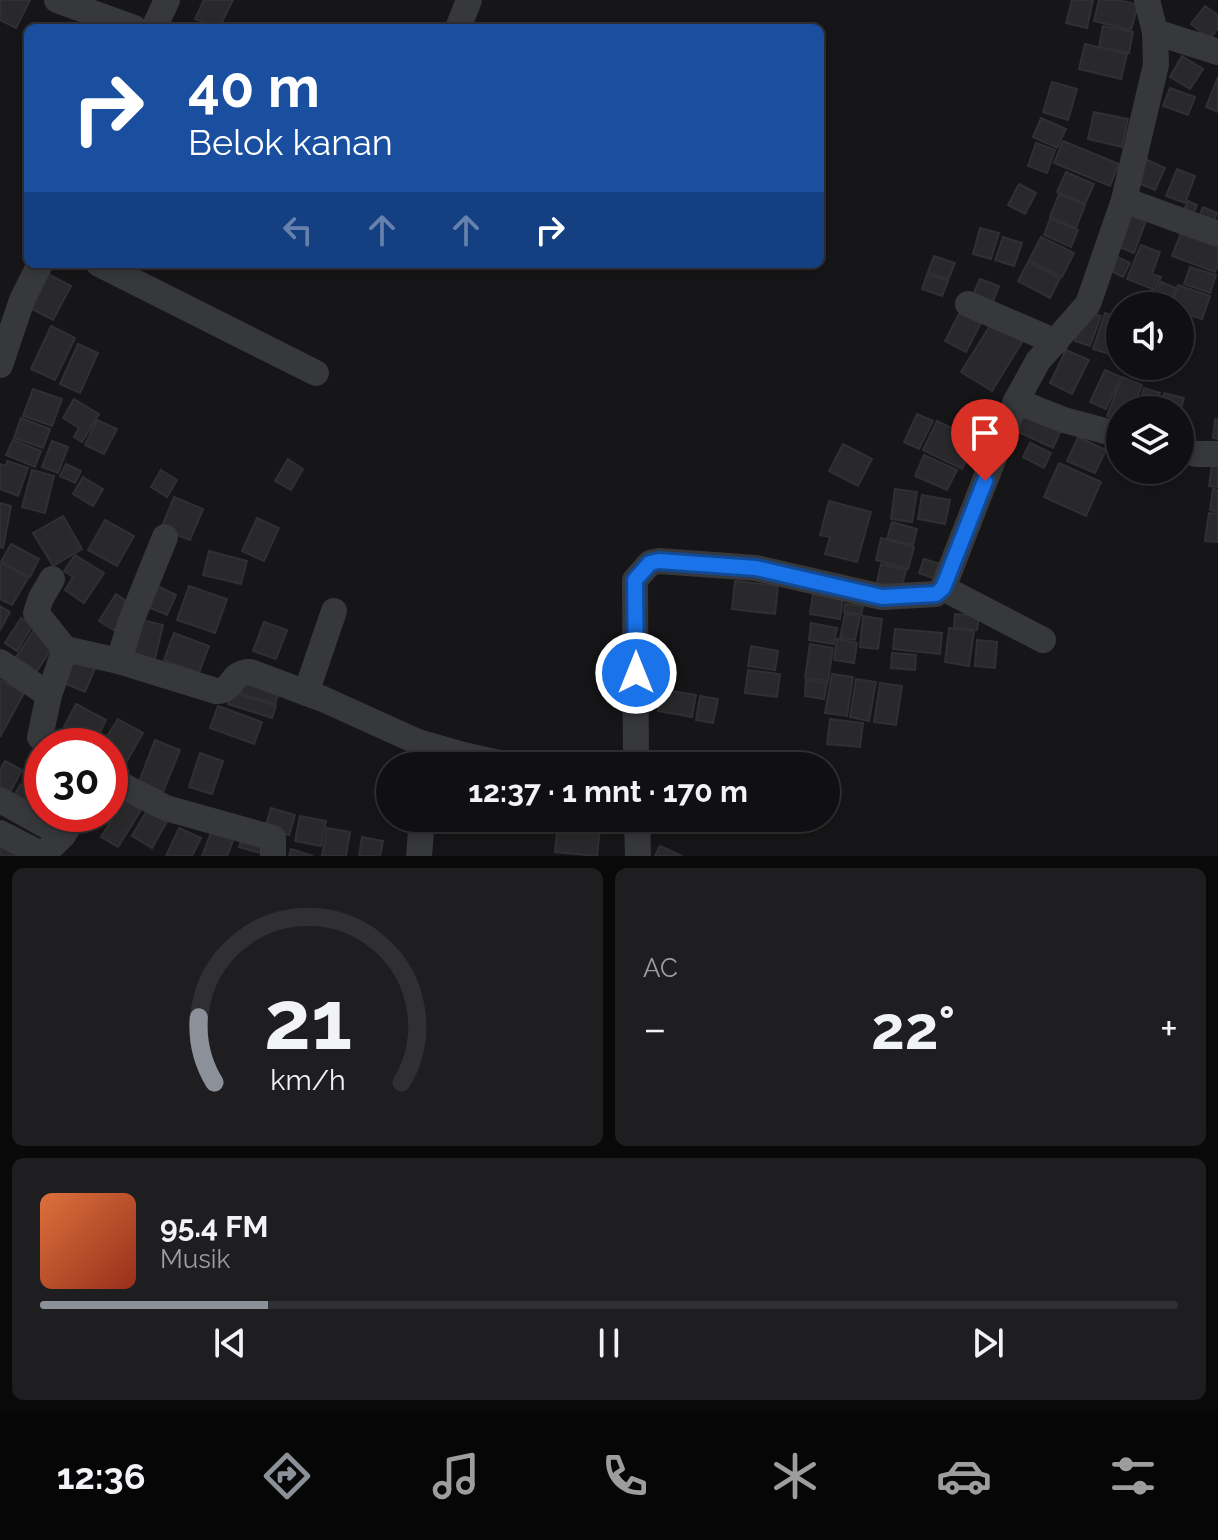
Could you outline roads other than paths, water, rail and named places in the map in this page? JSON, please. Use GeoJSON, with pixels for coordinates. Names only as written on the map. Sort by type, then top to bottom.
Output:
{"type":"FeatureCollection","features":[{"type":"Feature","properties":{"kind":"street"},"geometry":{"type":"LineString","coordinates":[[57,0],[123,24]]}},
{"type":"Feature","properties":{"kind":"street"},"geometry":{"type":"LineString","coordinates":[[156,24],[167,0]]}},
{"type":"Feature","properties":{"kind":"street"},"geometry":{"type":"LineString","coordinates":[[460,24],[469,0]]}},
{"type":"Feature","properties":{"kind":"street"},"geometry":{"type":"LineString","coordinates":[[636,752],[635,580],[650,563],[659,561],[756,568],[882,597],[936,594],[943,588],[1016,401],[1038,361],[1088,304],[1124,200],[1156,65],[1155,32],[1147,0]]}},
{"type":"Feature","properties":{"kind":"street"},"geometry":{"type":"LineString","coordinates":[[1155,32],[1218,52]]}},
{"type":"Feature","properties":{"kind":"street"},"geometry":{"type":"LineString","coordinates":[[1124,200],[1218,234]]}},
{"type":"Feature","properties":{"kind":"street"},"geometry":{"type":"LineString","coordinates":[[0,365],[22,300],[38,268]]}},
{"type":"Feature","properties":{"kind":"street"},"geometry":{"type":"LineString","coordinates":[[107,268],[316,373]]}},
{"type":"Feature","properties":{"kind":"street"},"geometry":{"type":"LineString","coordinates":[[968,304],[1056,342]]}},
{"type":"Feature","properties":{"kind":"street"},"geometry":{"type":"LineString","coordinates":[[1016,401],[1064,420],[1106,431]]}},
{"type":"Feature","properties":{"kind":"street"},"geometry":{"type":"LineString","coordinates":[[1194,454],[1218,454]]}},
{"type":"Feature","properties":{"kind":"street"},"geometry":{"type":"LineString","coordinates":[[119,661],[131,621],[165,537]]}},
{"type":"Feature","properties":{"kind":"street"},"geometry":{"type":"LineString","coordinates":[[52,579],[36,613],[65,649],[119,661],[216,691],[227,688],[242,672],[250,672],[306,693],[420,752]]}},
{"type":"Feature","properties":{"kind":"street"},"geometry":{"type":"LineString","coordinates":[[943,588],[1043,640]]}},
{"type":"Feature","properties":{"kind":"street"},"geometry":{"type":"LineString","coordinates":[[306,693],[334,611]]}},
{"type":"Feature","properties":{"kind":"street"},"geometry":{"type":"LineString","coordinates":[[42,728],[49,695],[65,649]]}},
{"type":"Feature","properties":{"kind":"street"},"geometry":{"type":"LineString","coordinates":[[0,662],[49,695]]}},
{"type":"Feature","properties":{"kind":"street"},"geometry":{"type":"LineString","coordinates":[[128,788],[166,808],[273,838],[273,856]]}},
{"type":"Feature","properties":{"kind":"street"},"geometry":{"type":"LineString","coordinates":[[0,800],[24,808]]}},
{"type":"Feature","properties":{"kind":"street"},"geometry":{"type":"LineString","coordinates":[[0,833],[43,855],[62,832]]}},
{"type":"Feature","properties":{"kind":"street"},"geometry":{"type":"LineString","coordinates":[[419,856],[421,832]]}},
{"type":"Feature","properties":{"kind":"street"},"geometry":{"type":"LineString","coordinates":[[637,832],[638,856]]}}]}
